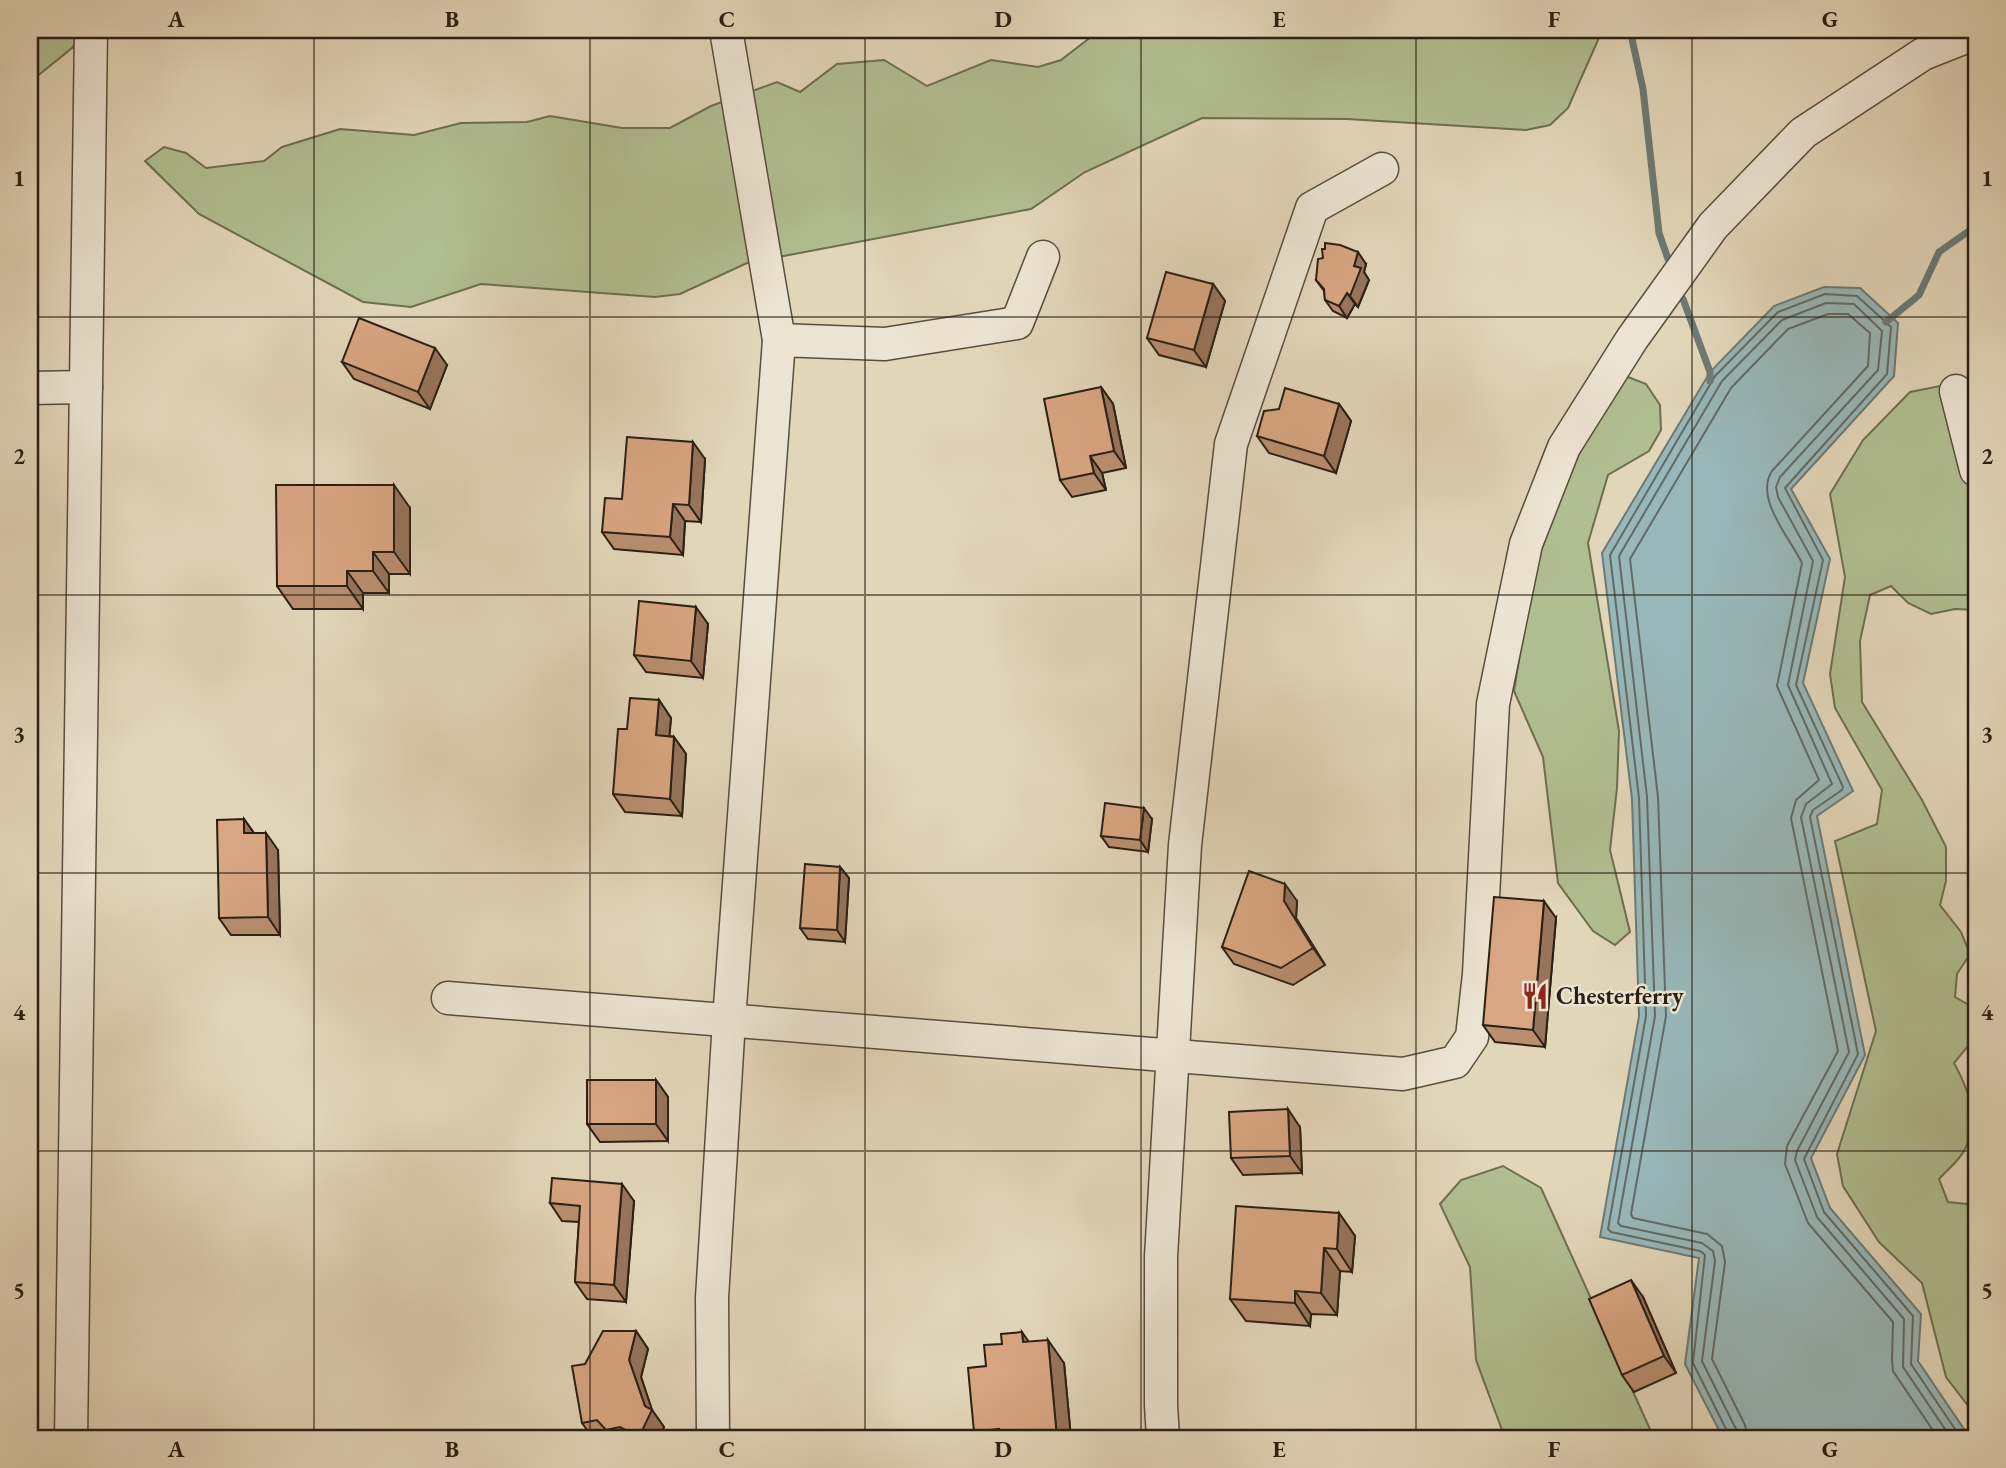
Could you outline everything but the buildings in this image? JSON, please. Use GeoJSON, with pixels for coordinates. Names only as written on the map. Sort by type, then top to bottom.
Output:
{"type":"FeatureCollection","features":[{"type":"Feature","properties":{"kind":"street"},"geometry":{"type":"LineString","coordinates":[[71,1438],[92,30]]}},
{"type":"Feature","properties":{"kind":"street"},"geometry":{"type":"LineString","coordinates":[[713,1438],[712,1298],[729,1020],[779,340],[726,30]]}},
{"type":"Feature","properties":{"kind":"street"},"geometry":{"type":"LineString","coordinates":[[448,998],[1404,1074],[1455,1062],[1472,1037],[1479,974],[1493,704],[1526,544],[1564,447],[1632,339],[1713,226],[1803,133],[1923,54],[1976,33]]}},
{"type":"Feature","properties":{"kind":"street"},"geometry":{"type":"LineString","coordinates":[[1164,1438],[1161,1405],[1161,1257],[1185,845],[1231,444],[1312,208],[1382,169]]}},
{"type":"Feature","properties":{"kind":"street"},"geometry":{"type":"LineString","coordinates":[[779,340],[885,344],[1017,323],[1043,257]]}},
{"type":"Feature","properties":{"kind":"street"},"geometry":{"type":"LineString","coordinates":[[30,388],[86,387]]}},
{"type":"Feature","properties":{"kind":"street"},"geometry":{"type":"LineString","coordinates":[[1956,391],[1976,470]]}},
{"type":"Feature","properties":{"kind":"green space"},"geometry":{"type":"Polygon","coordinates":[[[30,30],[83,30],[72,48],[30,82],[30,30]]]}},
{"type":"Feature","properties":{"kind":"green space"},"geometry":{"type":"Polygon","coordinates":[[[1100,30],[1598,30],[1598,40],[1568,108],[1550,125],[1526,130],[1347,119],[1202,118],[1085,172],[1031,209],[747,263],[680,294],[655,297],[481,284],[411,307],[363,302],[199,214],[145,161],[164,147],[186,153],[206,168],[264,161],[282,147],[340,129],[414,135],[461,123],[527,122],[550,116],[622,128],[670,128],[711,106],[777,82],[800,92],[837,64],[884,60],[927,86],[991,60],[1038,67],[1061,60],[1100,30]]]}},
{"type":"Feature","properties":{"kind":"green space"},"geometry":{"type":"Polygon","coordinates":[[[1623,375],[1646,384],[1660,405],[1661,430],[1649,451],[1608,475],[1588,543],[1619,731],[1617,788],[1610,850],[1630,932],[1615,945],[1593,931],[1558,883],[1543,757],[1514,691],[1542,516],[1623,375]]]}},
{"type":"Feature","properties":{"kind":"green space"},"geometry":{"type":"Polygon","coordinates":[[[1945,385],[1976,423],[1976,610],[1955,609],[1931,614],[1908,603],[1891,586],[1870,595],[1860,641],[1862,702],[1922,800],[1946,847],[1946,881],[1940,905],[1961,932],[1970,954],[1957,974],[1955,997],[1976,1009],[1976,1046],[1968,1046],[1954,1063],[1968,1094],[1972,1127],[1963,1153],[1939,1179],[1948,1202],[1976,1205],[1976,1288],[1972,1292],[1968,1339],[1976,1351],[1976,1416],[1946,1377],[1922,1283],[1879,1242],[1843,1186],[1837,1154],[1876,1031],[1835,841],[1877,824],[1882,790],[1835,708],[1830,674],[1845,577],[1830,494],[1863,440],[1910,392],[1945,385]]]}},
{"type":"Feature","properties":{"kind":"green space"},"geometry":{"type":"Polygon","coordinates":[[[1503,1166],[1541,1188],[1654,1438],[1505,1438],[1476,1360],[1470,1267],[1440,1204],[1461,1180],[1503,1166]]]}},
{"type":"Feature","properties":{"kind":"water"},"geometry":{"type":"Polygon","coordinates":[[[1824,287],[1860,288],[1898,323],[1894,376],[1791,489],[1830,559],[1803,683],[1853,791],[1817,816],[1865,1055],[1811,1158],[1830,1208],[1921,1314],[1918,1361],[1970,1438],[1723,1438],[1685,1364],[1699,1258],[1600,1237],[1639,1016],[1632,799],[1602,553],[1710,372],[1774,306],[1824,287]]]}},
{"type":"Feature","properties":{"kind":"waterway"},"geometry":{"type":"LineString","coordinates":[[1630,30],[1643,89],[1659,233],[1668,259]]}},
{"type":"Feature","properties":{"kind":"waterway"},"geometry":{"type":"LineString","coordinates":[[1886,322],[1919,295],[1939,252],[1976,226]]}},
{"type":"Feature","properties":{"kind":"waterway"},"geometry":{"type":"LineString","coordinates":[[1683,299],[1710,372],[1710,381]]}},
{"type":"Feature","properties":{"kind":"place","name":"Chesterferry"},"geometry":{"type":"Point","coordinates":[1535,996]}}]}
